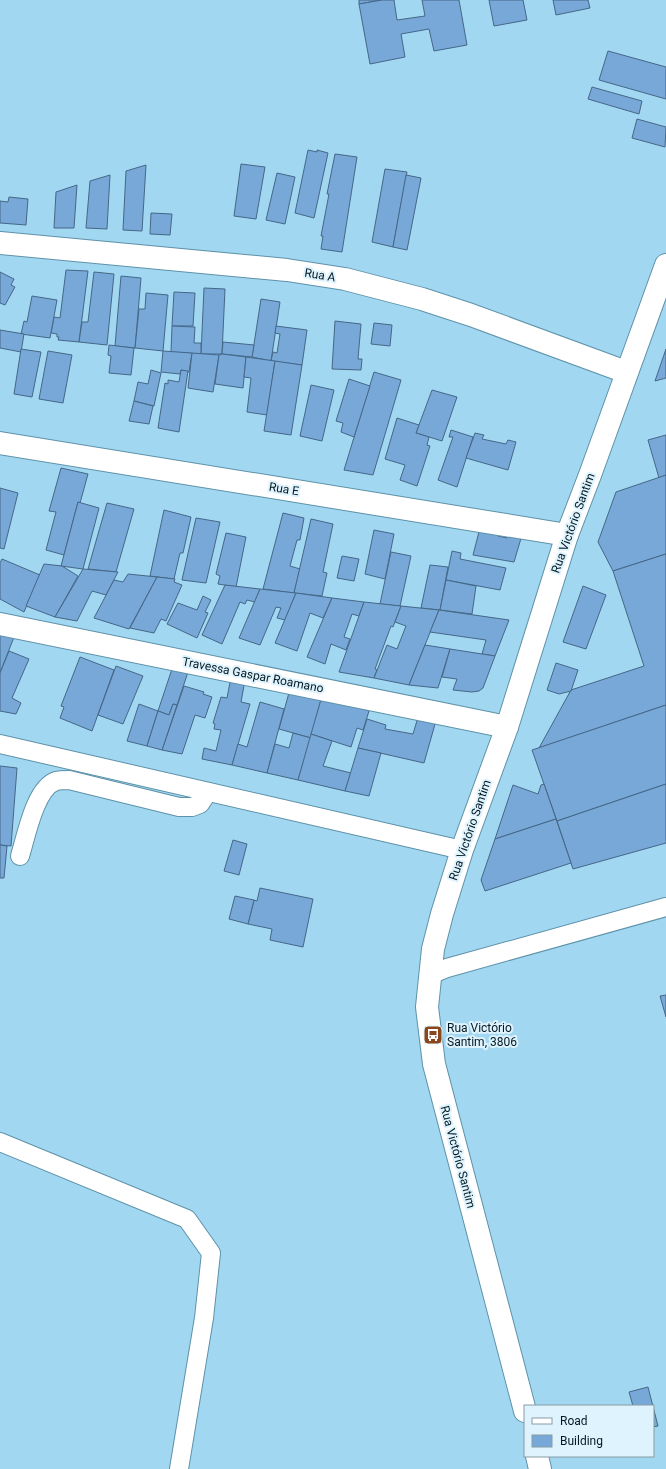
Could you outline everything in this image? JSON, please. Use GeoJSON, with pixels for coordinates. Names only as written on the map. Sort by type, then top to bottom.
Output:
{"type":"FeatureCollection","features":[{"type":"Feature","properties":{"kind":"street","name":"Rua A"},"geometry":{"type":"LineString","coordinates":[[0,244],[287,270],[345,279],[422,299],[471,315],[626,372]]}},
{"type":"Feature","properties":{"kind":"street","name":"Rua Victório Santim"},"geometry":{"type":"LineString","coordinates":[[524,1407],[434,1064],[427,1007],[433,949],[462,850],[507,727],[567,535],[666,265]]}},
{"type":"Feature","properties":{"kind":"street","name":"Rua E"},"geometry":{"type":"LineString","coordinates":[[0,443],[567,535]]}},
{"type":"Feature","properties":{"kind":"street","name":"Travessa Gaspar Roamano"},"geometry":{"type":"LineString","coordinates":[[0,624],[507,727]]}},
{"type":"Feature","properties":{"kind":"street"},"geometry":{"type":"LineString","coordinates":[[537,1457],[540,1469]]}},
{"type":"Feature","properties":{"kind":"lane"},"geometry":{"type":"LineString","coordinates":[[0,744],[462,850]]}},
{"type":"Feature","properties":{"kind":"lane"},"geometry":{"type":"LineString","coordinates":[[20,856],[37,802],[45,788],[56,781],[69,780],[180,807],[192,807],[200,804],[208,792]]}},
{"type":"Feature","properties":{"kind":"lane"},"geometry":{"type":"LineString","coordinates":[[430,974],[666,907]]}},
{"type":"Feature","properties":{"kind":"lane"},"geometry":{"type":"LineString","coordinates":[[0,1142],[187,1219],[211,1253],[204,1318],[179,1469]]}},
{"type":"Feature","properties":{"kind":"building"},"geometry":{"type":"Polygon","coordinates":[[[359,0],[382,0],[359,4],[359,0]]]}},
{"type":"Feature","properties":{"kind":"building"},"geometry":{"type":"Polygon","coordinates":[[[382,0],[394,0],[397,20],[425,16],[422,0],[459,0],[467,45],[434,51],[429,29],[401,34],[405,57],[370,64],[359,4],[382,0]]]}},
{"type":"Feature","properties":{"kind":"building"},"geometry":{"type":"Polygon","coordinates":[[[489,0],[523,0],[527,20],[494,26],[489,0]]]}},
{"type":"Feature","properties":{"kind":"building"},"geometry":{"type":"Polygon","coordinates":[[[553,0],[588,0],[590,8],[556,15],[553,0]]]}},
{"type":"Feature","properties":{"kind":"building"},"geometry":{"type":"Polygon","coordinates":[[[608,51],[666,67],[666,99],[599,80],[608,51]]]}},
{"type":"Feature","properties":{"kind":"building"},"geometry":{"type":"Polygon","coordinates":[[[592,87],[642,101],[639,114],[588,99],[592,87]]]}},
{"type":"Feature","properties":{"kind":"building"},"geometry":{"type":"Polygon","coordinates":[[[637,119],[666,127],[665,147],[632,138],[637,119]]]}},
{"type":"Feature","properties":{"kind":"building"},"geometry":{"type":"Polygon","coordinates":[[[308,150],[317,152],[317,150],[328,153],[314,218],[295,213],[308,150]]]}},
{"type":"Feature","properties":{"kind":"building"},"geometry":{"type":"Polygon","coordinates":[[[335,154],[357,157],[342,252],[321,249],[323,236],[321,236],[329,194],[327,194],[335,154]]]}},
{"type":"Feature","properties":{"kind":"building"},"geometry":{"type":"Polygon","coordinates":[[[241,164],[265,167],[256,219],[234,216],[241,164]]]}},
{"type":"Feature","properties":{"kind":"building"},"geometry":{"type":"Polygon","coordinates":[[[146,165],[142,231],[123,230],[126,171],[146,165]]]}},
{"type":"Feature","properties":{"kind":"building"},"geometry":{"type":"Polygon","coordinates":[[[385,169],[407,172],[393,247],[372,242],[385,169]]]}},
{"type":"Feature","properties":{"kind":"building"},"geometry":{"type":"Polygon","coordinates":[[[277,173],[295,177],[285,224],[266,220],[277,173]]]}},
{"type":"Feature","properties":{"kind":"building"},"geometry":{"type":"Polygon","coordinates":[[[110,175],[107,229],[86,228],[90,181],[110,175]]]}},
{"type":"Feature","properties":{"kind":"building"},"geometry":{"type":"Polygon","coordinates":[[[406,175],[421,178],[407,250],[393,247],[406,175]]]}},
{"type":"Feature","properties":{"kind":"building"},"geometry":{"type":"Polygon","coordinates":[[[77,185],[74,228],[54,228],[56,192],[77,185]]]}},
{"type":"Feature","properties":{"kind":"building"},"geometry":{"type":"Polygon","coordinates":[[[9,197],[28,199],[26,225],[0,223],[0,201],[8,202],[9,197]]]}},
{"type":"Feature","properties":{"kind":"building"},"geometry":{"type":"Polygon","coordinates":[[[151,213],[172,214],[170,235],[150,234],[151,213]]]}},
{"type":"Feature","properties":{"kind":"building"},"geometry":{"type":"Polygon","coordinates":[[[66,270],[88,271],[79,342],[58,340],[59,337],[57,337],[57,334],[51,333],[54,317],[60,318],[66,270]]]}},
{"type":"Feature","properties":{"kind":"building"},"geometry":{"type":"Polygon","coordinates":[[[0,272],[14,279],[11,285],[15,287],[5,305],[0,303],[0,272]]]}},
{"type":"Feature","properties":{"kind":"building"},"geometry":{"type":"Polygon","coordinates":[[[94,272],[114,274],[107,345],[79,342],[82,322],[88,322],[94,272]]]}},
{"type":"Feature","properties":{"kind":"building"},"geometry":{"type":"Polygon","coordinates":[[[121,276],[141,278],[135,348],[115,346],[121,276]]]}},
{"type":"Feature","properties":{"kind":"building"},"geometry":{"type":"Polygon","coordinates":[[[204,288],[225,289],[222,354],[201,354],[204,288]]]}},
{"type":"Feature","properties":{"kind":"building"},"geometry":{"type":"Polygon","coordinates":[[[174,292],[195,293],[193,326],[172,326],[174,292]]]}},
{"type":"Feature","properties":{"kind":"building"},"geometry":{"type":"Polygon","coordinates":[[[146,293],[168,295],[163,351],[135,348],[139,309],[145,309],[146,293]]]}},
{"type":"Feature","properties":{"kind":"building"},"geometry":{"type":"Polygon","coordinates":[[[32,296],[57,300],[50,338],[21,334],[24,321],[27,322],[32,296]]]}},
{"type":"Feature","properties":{"kind":"building"},"geometry":{"type":"Polygon","coordinates":[[[261,299],[280,302],[271,361],[252,357],[261,299]]]}},
{"type":"Feature","properties":{"kind":"building"},"geometry":{"type":"Polygon","coordinates":[[[335,321],[361,324],[358,359],[362,359],[361,370],[332,369],[335,321]]]}},
{"type":"Feature","properties":{"kind":"building"},"geometry":{"type":"Polygon","coordinates":[[[374,323],[392,325],[390,346],[371,344],[374,323]]]}},
{"type":"Feature","properties":{"kind":"building"},"geometry":{"type":"Polygon","coordinates":[[[172,326],[195,327],[194,343],[201,343],[201,354],[171,352],[172,326]]]}},
{"type":"Feature","properties":{"kind":"building"},"geometry":{"type":"Polygon","coordinates":[[[276,326],[307,330],[302,365],[271,361],[273,352],[277,353],[280,334],[275,333],[276,326]]]}},
{"type":"Feature","properties":{"kind":"building"},"geometry":{"type":"Polygon","coordinates":[[[0,330],[24,334],[21,352],[0,348],[0,330]]]}},
{"type":"Feature","properties":{"kind":"building"},"geometry":{"type":"Polygon","coordinates":[[[223,342],[254,345],[252,357],[222,354],[223,342]]]}},
{"type":"Feature","properties":{"kind":"building"},"geometry":{"type":"Polygon","coordinates":[[[109,345],[134,348],[131,375],[109,373],[111,356],[108,355],[109,345]]]}},
{"type":"Feature","properties":{"kind":"building"},"geometry":{"type":"Polygon","coordinates":[[[21,349],[41,352],[32,397],[14,394],[21,349]]]}},
{"type":"Feature","properties":{"kind":"building"},"geometry":{"type":"Polygon","coordinates":[[[666,349],[666,378],[655,381],[666,349]]]}},
{"type":"Feature","properties":{"kind":"building"},"geometry":{"type":"Polygon","coordinates":[[[48,351],[72,355],[63,403],[39,399],[48,351]]]}},
{"type":"Feature","properties":{"kind":"building"},"geometry":{"type":"Polygon","coordinates":[[[163,351],[192,353],[189,372],[181,370],[180,374],[161,372],[163,351]]]}},
{"type":"Feature","properties":{"kind":"building"},"geometry":{"type":"Polygon","coordinates":[[[192,353],[219,355],[213,392],[188,388],[192,353]]]}},
{"type":"Feature","properties":{"kind":"building"},"geometry":{"type":"Polygon","coordinates":[[[222,354],[246,357],[243,388],[215,384],[219,355],[222,354]]]}},
{"type":"Feature","properties":{"kind":"building"},"geometry":{"type":"Polygon","coordinates":[[[246,357],[275,361],[267,415],[247,412],[251,378],[244,377],[246,357]]]}},
{"type":"Feature","properties":{"kind":"building"},"geometry":{"type":"Polygon","coordinates":[[[275,361],[302,365],[291,435],[264,431],[275,361]]]}},
{"type":"Feature","properties":{"kind":"building"},"geometry":{"type":"Polygon","coordinates":[[[151,370],[161,373],[154,406],[134,401],[138,382],[148,384],[151,370]]]}},
{"type":"Feature","properties":{"kind":"building"},"geometry":{"type":"Polygon","coordinates":[[[181,370],[188,371],[179,432],[158,428],[165,383],[168,384],[168,380],[179,382],[181,370]]]}},
{"type":"Feature","properties":{"kind":"building"},"geometry":{"type":"Polygon","coordinates":[[[374,372],[401,380],[373,475],[344,470],[374,372]]]}},
{"type":"Feature","properties":{"kind":"building"},"geometry":{"type":"Polygon","coordinates":[[[349,379],[370,386],[354,437],[341,432],[343,423],[336,421],[349,379]]]}},
{"type":"Feature","properties":{"kind":"building"},"geometry":{"type":"Polygon","coordinates":[[[311,385],[334,390],[322,441],[300,436],[311,385]]]}},
{"type":"Feature","properties":{"kind":"building"},"geometry":{"type":"Polygon","coordinates":[[[432,390],[457,397],[442,441],[416,433],[432,390]]]}},
{"type":"Feature","properties":{"kind":"building"},"geometry":{"type":"Polygon","coordinates":[[[134,401],[153,406],[149,424],[129,421],[134,401]]]}},
{"type":"Feature","properties":{"kind":"building"},"geometry":{"type":"Polygon","coordinates":[[[397,418],[419,425],[416,433],[429,437],[427,445],[430,446],[417,486],[400,480],[405,465],[385,459],[397,418]]]}},
{"type":"Feature","properties":{"kind":"building"},"geometry":{"type":"Polygon","coordinates":[[[451,430],[473,437],[457,487],[438,480],[453,437],[449,437],[451,430]]]}},
{"type":"Feature","properties":{"kind":"building"},"geometry":{"type":"Polygon","coordinates":[[[475,433],[484,435],[482,439],[506,444],[508,440],[516,442],[508,470],[466,458],[475,433]]]}},
{"type":"Feature","properties":{"kind":"building"},"geometry":{"type":"Polygon","coordinates":[[[666,435],[666,475],[659,478],[648,440],[666,435]]]}},
{"type":"Feature","properties":{"kind":"building"},"geometry":{"type":"Polygon","coordinates":[[[61,468],[88,474],[80,503],[78,502],[64,555],[46,550],[56,512],[49,511],[61,468]]]}},
{"type":"Feature","properties":{"kind":"building"},"geometry":{"type":"Polygon","coordinates":[[[666,475],[666,554],[613,571],[598,542],[616,492],[666,475]]]}},
{"type":"Feature","properties":{"kind":"building"},"geometry":{"type":"Polygon","coordinates":[[[0,488],[18,493],[4,549],[0,548],[0,488]]]}},
{"type":"Feature","properties":{"kind":"building"},"geometry":{"type":"Polygon","coordinates":[[[78,502],[99,508],[83,569],[61,566],[78,502]]]}},
{"type":"Feature","properties":{"kind":"building"},"geometry":{"type":"Polygon","coordinates":[[[107,503],[134,509],[116,572],[88,569],[107,503]]]}},
{"type":"Feature","properties":{"kind":"building"},"geometry":{"type":"Polygon","coordinates":[[[164,510],[191,517],[183,553],[180,553],[174,579],[150,576],[164,510]]]}},
{"type":"Feature","properties":{"kind":"building"},"geometry":{"type":"Polygon","coordinates":[[[283,513],[304,518],[300,540],[297,540],[290,566],[300,569],[294,593],[263,589],[283,513]]]}},
{"type":"Feature","properties":{"kind":"building"},"geometry":{"type":"Polygon","coordinates":[[[196,518],[220,522],[206,583],[182,580],[196,518]]]}},
{"type":"Feature","properties":{"kind":"building"},"geometry":{"type":"Polygon","coordinates":[[[311,519],[333,524],[323,572],[327,573],[322,596],[294,593],[311,519]]]}},
{"type":"Feature","properties":{"kind":"building"},"geometry":{"type":"Polygon","coordinates":[[[480,528],[499,531],[498,536],[507,538],[507,533],[522,535],[514,562],[473,555],[480,528]]]}},
{"type":"Feature","properties":{"kind":"building"},"geometry":{"type":"Polygon","coordinates":[[[374,530],[394,534],[385,579],[365,574],[374,530]]]}},
{"type":"Feature","properties":{"kind":"building"},"geometry":{"type":"Polygon","coordinates":[[[226,533],[246,537],[236,587],[218,584],[220,576],[216,574],[226,533]]]}},
{"type":"Feature","properties":{"kind":"building"},"geometry":{"type":"Polygon","coordinates":[[[452,551],[461,553],[460,559],[506,568],[500,590],[446,580],[452,551]]]}},
{"type":"Feature","properties":{"kind":"building"},"geometry":{"type":"Polygon","coordinates":[[[391,552],[411,556],[400,606],[380,604],[391,552]]]}},
{"type":"Feature","properties":{"kind":"building"},"geometry":{"type":"Polygon","coordinates":[[[666,554],[666,705],[539,748],[571,690],[644,666],[613,571],[666,554]]]}},
{"type":"Feature","properties":{"kind":"building"},"geometry":{"type":"Polygon","coordinates":[[[342,556],[359,559],[354,581],[337,578],[342,556]]]}},
{"type":"Feature","properties":{"kind":"building"},"geometry":{"type":"Polygon","coordinates":[[[2,559],[40,575],[24,612],[0,599],[0,563],[2,559]]]}},
{"type":"Feature","properties":{"kind":"building"},"geometry":{"type":"Polygon","coordinates":[[[44,564],[62,566],[78,576],[55,617],[26,606],[44,564]]]}},
{"type":"Feature","properties":{"kind":"building"},"geometry":{"type":"Polygon","coordinates":[[[430,565],[448,567],[440,610],[421,608],[430,565]]]}},
{"type":"Feature","properties":{"kind":"building"},"geometry":{"type":"Polygon","coordinates":[[[83,569],[118,572],[106,595],[92,591],[77,621],[55,617],[83,569]]]}},
{"type":"Feature","properties":{"kind":"building"},"geometry":{"type":"Polygon","coordinates":[[[128,574],[157,577],[129,629],[94,618],[114,580],[123,582],[128,574]]]}},
{"type":"Feature","properties":{"kind":"building"},"geometry":{"type":"Polygon","coordinates":[[[157,577],[175,579],[174,582],[182,585],[166,621],[161,619],[154,633],[130,628],[157,577]]]}},
{"type":"Feature","properties":{"kind":"building"},"geometry":{"type":"Polygon","coordinates":[[[446,580],[476,586],[472,614],[440,610],[446,580]]]}},
{"type":"Feature","properties":{"kind":"building"},"geometry":{"type":"Polygon","coordinates":[[[225,585],[260,589],[255,602],[247,600],[245,604],[240,602],[222,644],[202,635],[225,585]]]}},
{"type":"Feature","properties":{"kind":"building"},"geometry":{"type":"Polygon","coordinates":[[[583,586],[606,595],[586,649],[563,642],[583,586]]]}},
{"type":"Feature","properties":{"kind":"building"},"geometry":{"type":"Polygon","coordinates":[[[260,589],[296,593],[285,620],[277,618],[281,608],[276,607],[260,645],[239,638],[260,589]]]}},
{"type":"Feature","properties":{"kind":"building"},"geometry":{"type":"Polygon","coordinates":[[[296,593],[332,598],[323,618],[310,613],[297,651],[275,643],[296,593]]]}},
{"type":"Feature","properties":{"kind":"building"},"geometry":{"type":"Polygon","coordinates":[[[203,596],[211,600],[205,612],[208,613],[197,638],[167,624],[178,603],[197,610],[203,596]]]}},
{"type":"Feature","properties":{"kind":"building"},"geometry":{"type":"Polygon","coordinates":[[[332,598],[364,602],[359,616],[352,614],[344,637],[350,639],[346,650],[331,644],[325,664],[307,657],[332,598]]]}},
{"type":"Feature","properties":{"kind":"building"},"geometry":{"type":"Polygon","coordinates":[[[364,602],[401,606],[393,627],[391,626],[375,669],[377,670],[374,678],[339,672],[364,602]]]}},
{"type":"Feature","properties":{"kind":"building"},"geometry":{"type":"Polygon","coordinates":[[[401,606],[439,610],[409,685],[374,678],[387,645],[397,649],[406,626],[395,622],[401,606]]]}},
{"type":"Feature","properties":{"kind":"building"},"geometry":{"type":"Polygon","coordinates":[[[439,610],[509,620],[495,656],[482,654],[486,640],[430,632],[439,610]]]}},
{"type":"Feature","properties":{"kind":"building"},"geometry":{"type":"Polygon","coordinates":[[[0,634],[14,637],[0,673],[0,634]]]}},
{"type":"Feature","properties":{"kind":"building"},"geometry":{"type":"Polygon","coordinates":[[[425,645],[450,649],[438,688],[409,685],[425,645]]]}},
{"type":"Feature","properties":{"kind":"building"},"geometry":{"type":"Polygon","coordinates":[[[450,649],[495,656],[483,688],[479,691],[472,692],[453,690],[457,679],[442,677],[450,649]]]}},
{"type":"Feature","properties":{"kind":"building"},"geometry":{"type":"Polygon","coordinates":[[[9,651],[29,659],[12,698],[21,703],[16,714],[0,711],[0,673],[9,651]]]}},
{"type":"Feature","properties":{"kind":"building"},"geometry":{"type":"Polygon","coordinates":[[[80,657],[114,670],[92,731],[60,718],[64,707],[61,706],[80,657]]]}},
{"type":"Feature","properties":{"kind":"building"},"geometry":{"type":"Polygon","coordinates":[[[556,663],[578,670],[571,691],[559,694],[547,690],[556,663]]]}},
{"type":"Feature","properties":{"kind":"building"},"geometry":{"type":"Polygon","coordinates":[[[116,666],[143,676],[123,724],[98,715],[116,666]]]}},
{"type":"Feature","properties":{"kind":"building"},"geometry":{"type":"Polygon","coordinates":[[[173,666],[189,669],[177,705],[173,704],[169,715],[158,711],[173,666]]]}},
{"type":"Feature","properties":{"kind":"building"},"geometry":{"type":"Polygon","coordinates":[[[231,677],[245,680],[241,702],[250,704],[232,765],[202,759],[204,748],[216,751],[221,730],[214,729],[215,724],[213,723],[221,697],[227,698],[231,677]]]}},
{"type":"Feature","properties":{"kind":"building"},"geometry":{"type":"Polygon","coordinates":[[[184,686],[204,692],[203,694],[212,697],[205,718],[195,715],[182,754],[162,750],[184,686]]]}},
{"type":"Feature","properties":{"kind":"building"},"geometry":{"type":"Polygon","coordinates":[[[290,689],[322,696],[311,738],[279,729],[290,689]]]}},
{"type":"Feature","properties":{"kind":"building"},"geometry":{"type":"Polygon","coordinates":[[[322,696],[369,711],[363,730],[357,728],[351,747],[311,734],[322,696]]]}},
{"type":"Feature","properties":{"kind":"building"},"geometry":{"type":"Polygon","coordinates":[[[260,702],[284,709],[267,773],[232,765],[238,744],[247,747],[260,702]]]}},
{"type":"Feature","properties":{"kind":"building"},"geometry":{"type":"Polygon","coordinates":[[[139,704],[158,711],[147,746],[127,741],[139,704]]]}},
{"type":"Feature","properties":{"kind":"building"},"geometry":{"type":"Polygon","coordinates":[[[173,704],[177,705],[162,750],[147,746],[158,711],[169,715],[173,704]]]}},
{"type":"Feature","properties":{"kind":"building"},"geometry":{"type":"Polygon","coordinates":[[[666,705],[666,784],[557,821],[532,750],[666,705]]]}},
{"type":"Feature","properties":{"kind":"building"},"geometry":{"type":"Polygon","coordinates":[[[419,714],[437,717],[424,763],[358,748],[367,719],[386,725],[385,729],[413,734],[419,714]]]}},
{"type":"Feature","properties":{"kind":"building"},"geometry":{"type":"Polygon","coordinates":[[[293,733],[311,738],[298,780],[267,773],[275,744],[289,748],[293,733]]]}},
{"type":"Feature","properties":{"kind":"building"},"geometry":{"type":"Polygon","coordinates":[[[311,734],[332,741],[323,766],[351,773],[345,791],[298,780],[311,734]]]}},
{"type":"Feature","properties":{"kind":"building"},"geometry":{"type":"Polygon","coordinates":[[[358,748],[381,753],[369,796],[345,791],[358,748]]]}},
{"type":"Feature","properties":{"kind":"building"},"geometry":{"type":"Polygon","coordinates":[[[0,766],[17,768],[11,846],[0,845],[0,766]]]}},
{"type":"Feature","properties":{"kind":"building"},"geometry":{"type":"Polygon","coordinates":[[[544,784],[556,819],[495,839],[513,785],[538,794],[541,785],[544,784]]]}},
{"type":"Feature","properties":{"kind":"building"},"geometry":{"type":"Polygon","coordinates":[[[666,784],[666,843],[573,869],[557,821],[666,784]]]}},
{"type":"Feature","properties":{"kind":"building"},"geometry":{"type":"Polygon","coordinates":[[[556,819],[571,863],[485,891],[481,880],[495,839],[556,819]]]}},
{"type":"Feature","properties":{"kind":"building"},"geometry":{"type":"Polygon","coordinates":[[[233,840],[247,844],[239,875],[224,871],[233,840]]]}},
{"type":"Feature","properties":{"kind":"building"},"geometry":{"type":"Polygon","coordinates":[[[0,845],[7,846],[4,878],[0,878],[0,845]]]}},
{"type":"Feature","properties":{"kind":"building"},"geometry":{"type":"Polygon","coordinates":[[[260,888],[313,899],[303,947],[270,940],[272,929],[248,924],[254,900],[257,901],[260,888]]]}},
{"type":"Feature","properties":{"kind":"building"},"geometry":{"type":"Polygon","coordinates":[[[235,896],[254,900],[248,924],[229,919],[235,896]]]}},
{"type":"Feature","properties":{"kind":"building"},"geometry":{"type":"Polygon","coordinates":[[[666,995],[666,1017],[660,996],[666,995]]]}},
{"type":"Feature","properties":{"kind":"building"},"geometry":{"type":"Polygon","coordinates":[[[648,1387],[653,1405],[633,1405],[629,1392],[648,1387]]]}},
{"type":"Feature","properties":{"kind":"building"},"geometry":{"type":"Polygon","coordinates":[[[654,1410],[658,1426],[654,1427],[654,1410]]]}},
{"type":"Feature","properties":{"kind":"place","name":"Rua Victório Santim, 3806"},"geometry":{"type":"Point","coordinates":[433,1035]}}]}
